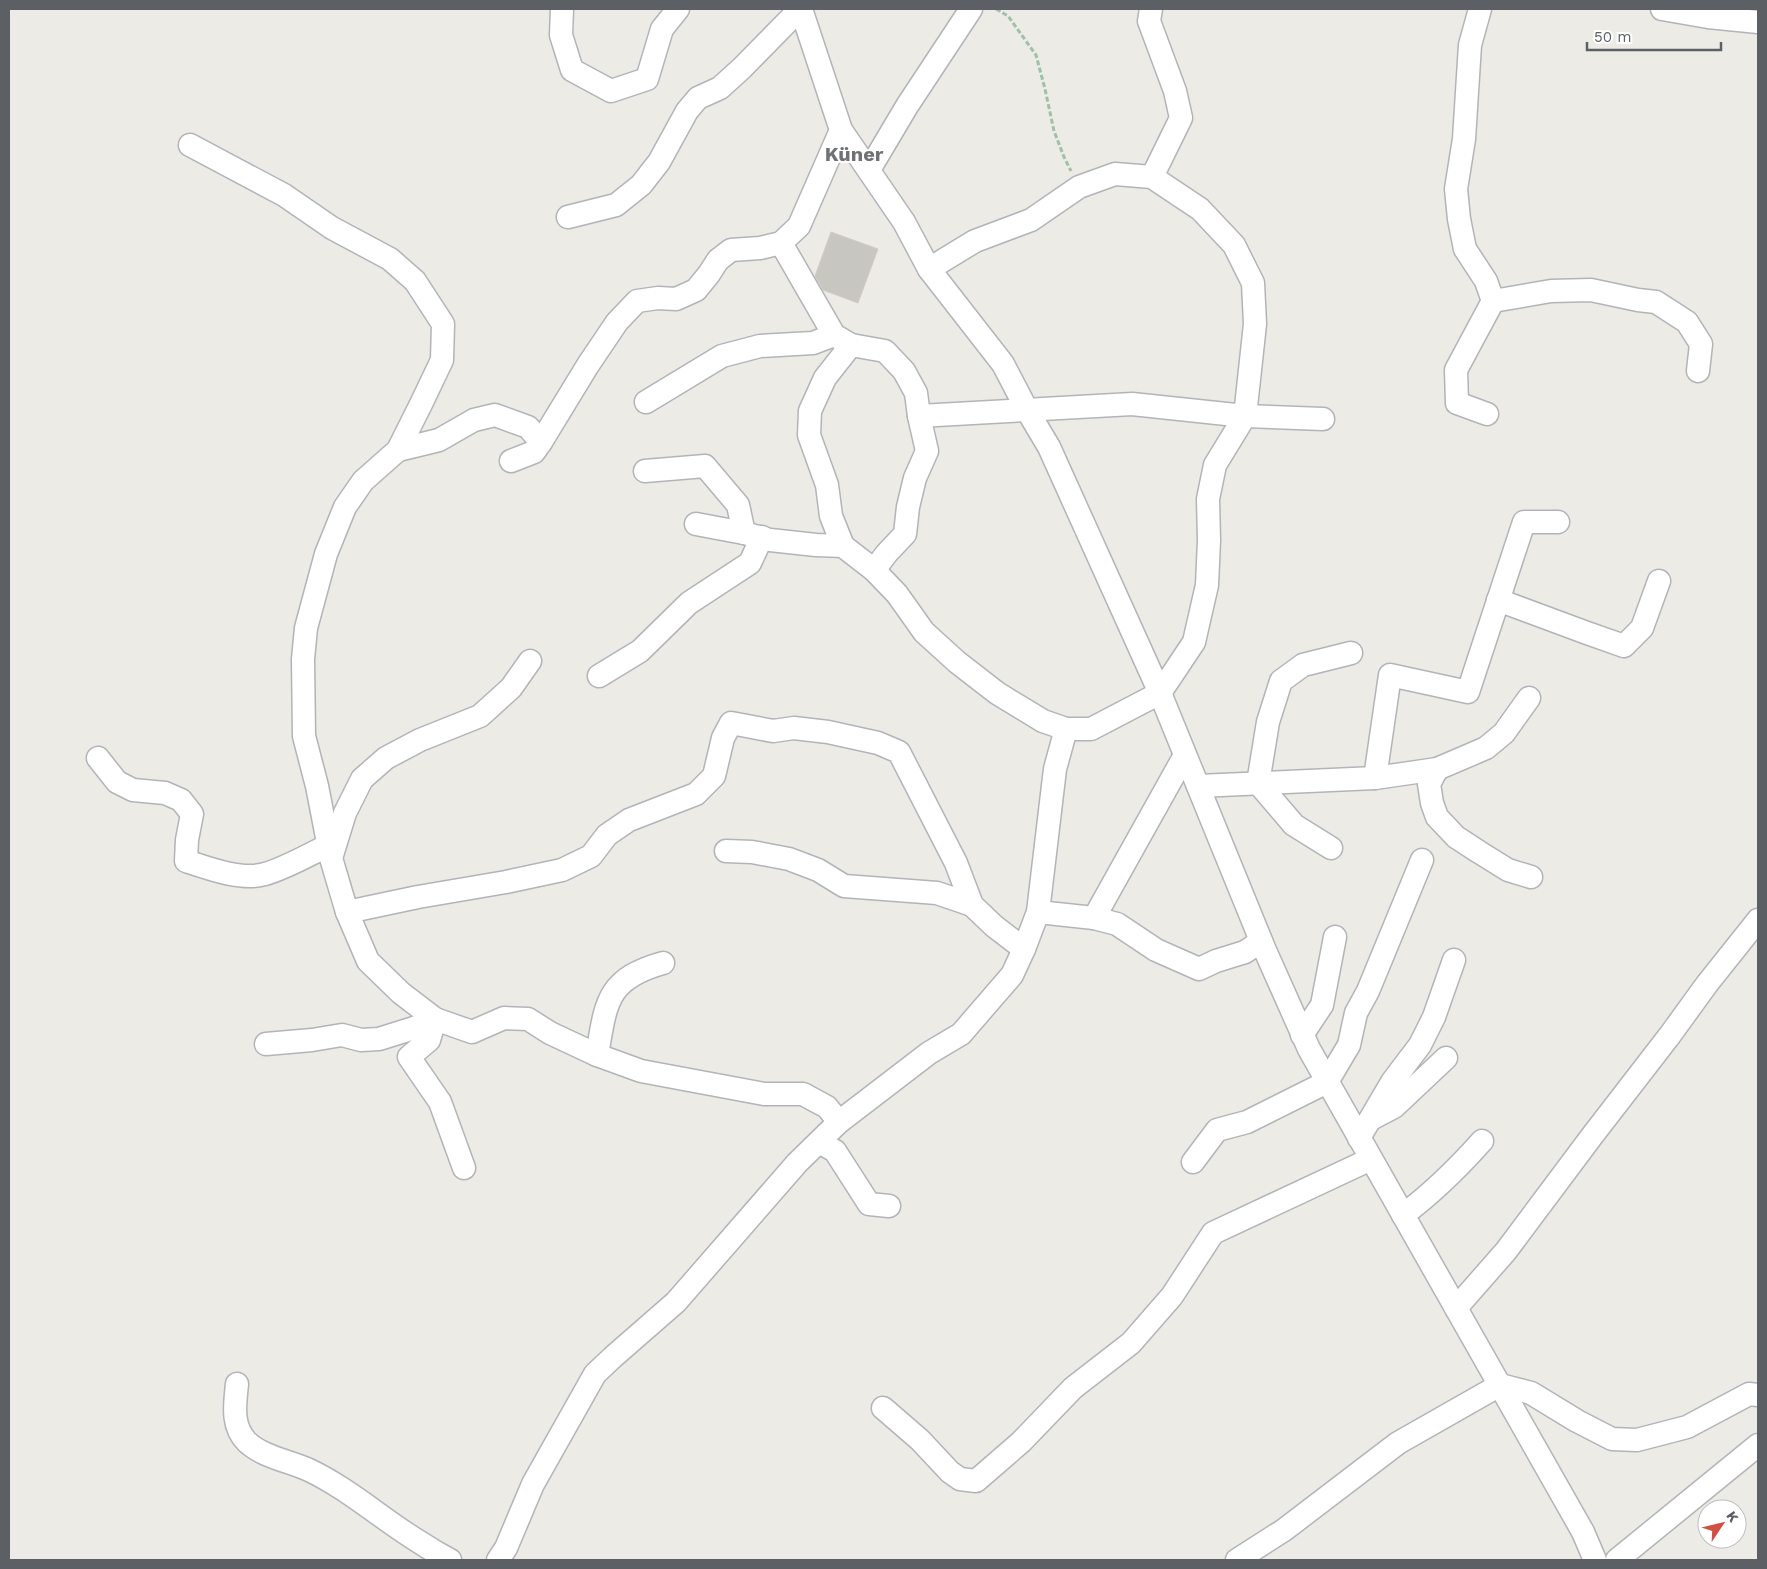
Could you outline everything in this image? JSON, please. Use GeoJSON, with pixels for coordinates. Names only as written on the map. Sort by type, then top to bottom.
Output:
{"type":"FeatureCollection","features":[{"type":"Feature","properties":{"kind":"street"},"geometry":{"type":"LineString","coordinates":[[562,9],[561,35],[572,70],[611,91],[647,79],[662,29],[678,9]]}},
{"type":"Feature","properties":{"kind":"street"},"geometry":{"type":"LineString","coordinates":[[568,217],[616,206],[641,185],[659,162],[686,111],[698,98],[720,88],[800,9],[841,130],[904,222],[929,269],[1003,364],[1027,410],[1050,447],[1160,693],[1261,941],[1302,1035],[1327,1082],[1365,1129],[1371,1159],[1584,1532],[1595,1560]]}},
{"type":"Feature","properties":{"kind":"street"},"geometry":{"type":"LineString","coordinates":[[869,170],[907,106],[971,9]]}},
{"type":"Feature","properties":{"kind":"street"},"geometry":{"type":"LineString","coordinates":[[1151,9],[1149,21],[1174,91],[1181,118],[1152,177]]}},
{"type":"Feature","properties":{"kind":"street"},"geometry":{"type":"LineString","coordinates":[[1480,9],[1470,45],[1464,139],[1456,189],[1459,219],[1465,248],[1486,281],[1494,301]]}},
{"type":"Feature","properties":{"kind":"street"},"geometry":{"type":"LineString","coordinates":[[1662,9],[1708,18],[1758,22]]}},
{"type":"Feature","properties":{"kind":"street"},"geometry":{"type":"LineString","coordinates":[[511,461],[534,452],[616,322],[637,301],[658,298],[676,299],[696,290],[710,274],[718,260],[731,250],[760,248],[781,243],[799,226],[841,130]]}},
{"type":"Feature","properties":{"kind":"street"},"geometry":{"type":"LineString","coordinates":[[190,145],[284,195],[332,228],[390,259],[416,281],[443,324],[442,360],[398,450],[363,480],[345,507],[326,554],[306,628],[303,659],[304,736],[317,786],[330,852],[347,912],[368,962],[400,993],[435,1020],[472,1032],[504,1018],[528,1019],[550,1033],[597,1055],[641,1071],[764,1094],[803,1094],[827,1107],[839,1122]]}},
{"type":"Feature","properties":{"kind":"street"},"geometry":{"type":"LineString","coordinates":[[843,340],[810,411],[809,435],[827,485],[831,516],[842,546],[874,570],[897,594],[924,632],[958,662],[997,693],[1044,721],[1066,730],[1091,729],[1160,693],[1194,642],[1207,585],[1208,499],[1215,464],[1245,416],[1255,324],[1253,283],[1234,245],[1200,209],[1152,177],[1115,174],[1079,187],[1031,220],[975,241],[929,269]]}},
{"type":"Feature","properties":{"kind":"street"},"geometry":{"type":"LineString","coordinates":[[781,243],[843,340]]}},
{"type":"Feature","properties":{"kind":"street"},"geometry":{"type":"LineString","coordinates":[[1494,301],[1552,291],[1592,290],[1656,302],[1687,322],[1701,344],[1698,371]]}},
{"type":"Feature","properties":{"kind":"street"},"geometry":{"type":"LineString","coordinates":[[1487,414],[1457,403],[1456,370],[1494,301]]}},
{"type":"Feature","properties":{"kind":"street"},"geometry":{"type":"LineString","coordinates":[[646,402],[722,356],[760,346],[843,340],[885,351],[904,371],[916,393],[919,416],[928,451],[915,478],[908,507],[905,534],[874,570]]}},
{"type":"Feature","properties":{"kind":"street"},"geometry":{"type":"LineString","coordinates":[[919,416],[1132,404],[1245,416],[1323,419]]}},
{"type":"Feature","properties":{"kind":"street"},"geometry":{"type":"LineString","coordinates":[[398,450],[438,440],[474,420],[495,415],[528,427],[541,442]]}},
{"type":"Feature","properties":{"kind":"street"},"geometry":{"type":"LineString","coordinates":[[600,676],[640,651],[690,603],[750,564],[753,535],[738,505],[705,466],[646,471]]}},
{"type":"Feature","properties":{"kind":"street"},"geometry":{"type":"LineString","coordinates":[[1375,778],[1390,675],[1468,692],[1524,522],[1558,522]]}},
{"type":"Feature","properties":{"kind":"street"},"geometry":{"type":"LineString","coordinates":[[696,524],[770,540],[842,546]]}},
{"type":"Feature","properties":{"kind":"street"},"geometry":{"type":"LineString","coordinates":[[1498,600],[1586,634],[1624,646],[1642,628],[1659,581]]}},
{"type":"Feature","properties":{"kind":"street"},"geometry":{"type":"LineString","coordinates":[[1331,848],[1294,825],[1258,783],[1268,722],[1281,681],[1303,665],[1351,653]]}},
{"type":"Feature","properties":{"kind":"street"},"geometry":{"type":"LineString","coordinates":[[330,852],[345,813],[362,779],[386,758],[420,740],[480,716],[511,688],[530,661]]}},
{"type":"Feature","properties":{"kind":"street"},"geometry":{"type":"LineString","coordinates":[[1198,786],[1375,778],[1437,770],[1486,748],[1504,733],[1529,698]]}},
{"type":"Feature","properties":{"kind":"street"},"geometry":{"type":"LineString","coordinates":[[347,912],[562,870],[584,860],[591,856],[607,835],[628,820],[696,794],[714,776],[723,738],[731,723],[773,731],[794,728],[828,732],[878,743],[900,752],[956,863],[972,905]]}},
{"type":"Feature","properties":{"kind":"street"},"geometry":{"type":"LineString","coordinates":[[498,1560],[506,1548],[533,1484],[595,1374],[676,1302],[797,1164],[839,1122],[929,1053],[962,1034],[1012,975],[1038,912],[1055,768],[1066,730]]}},
{"type":"Feature","properties":{"kind":"street"},"geometry":{"type":"LineString","coordinates":[[1094,918],[1185,755]]}},
{"type":"Feature","properties":{"kind":"street"},"geometry":{"type":"LineString","coordinates":[[98,758],[117,782],[134,790],[165,793],[181,800],[192,814],[187,840],[186,861],[211,869],[245,876],[264,874],[330,852]]}},
{"type":"Feature","properties":{"kind":"street"},"geometry":{"type":"LineString","coordinates":[[1437,770],[1429,784],[1432,803],[1437,817],[1456,837],[1479,852],[1508,870],[1531,876]]}},
{"type":"Feature","properties":{"kind":"street"},"geometry":{"type":"LineString","coordinates":[[726,851],[752,852],[789,859],[818,870],[844,886],[937,893],[972,905],[994,926],[1024,948]]}},
{"type":"Feature","properties":{"kind":"street"},"geometry":{"type":"LineString","coordinates":[[1193,1162],[1217,1130],[1247,1122],[1327,1082],[1349,1045],[1356,1013],[1368,991],[1422,860]]}},
{"type":"Feature","properties":{"kind":"street"},"geometry":{"type":"LineString","coordinates":[[1038,912],[1094,918],[1117,924],[1156,950],[1199,969],[1216,961],[1246,952],[1261,941]]}},
{"type":"Feature","properties":{"kind":"street"},"geometry":{"type":"LineString","coordinates":[[1456,1308],[1511,1244],[1707,984],[1758,920]]}},
{"type":"Feature","properties":{"kind":"street"},"geometry":{"type":"LineString","coordinates":[[1302,1035],[1322,1005],[1335,937]]}},
{"type":"Feature","properties":{"kind":"street"},"geometry":{"type":"LineString","coordinates":[[1365,1129],[1392,1082],[1420,1045],[1434,1017],[1454,960]]}},
{"type":"Feature","properties":{"kind":"street"},"geometry":{"type":"LineString","coordinates":[[597,1055],[604,1014],[611,996],[623,981],[642,969],[663,963]]}},
{"type":"Feature","properties":{"kind":"street"},"geometry":{"type":"LineString","coordinates":[[266,1044],[342,1035],[361,1040],[379,1039],[435,1020]]}},
{"type":"Feature","properties":{"kind":"street"},"geometry":{"type":"LineString","coordinates":[[435,1020],[428,1040],[409,1057],[440,1102],[464,1168]]}},
{"type":"Feature","properties":{"kind":"street"},"geometry":{"type":"LineString","coordinates":[[1365,1129],[1394,1107],[1446,1058]]}},
{"type":"Feature","properties":{"kind":"street"},"geometry":{"type":"LineString","coordinates":[[1403,1215],[1428,1197],[1482,1141]]}},
{"type":"Feature","properties":{"kind":"street"},"geometry":{"type":"LineString","coordinates":[[819,1142],[835,1151],[869,1204],[889,1206]]}},
{"type":"Feature","properties":{"kind":"street"},"geometry":{"type":"LineString","coordinates":[[883,1408],[920,1440],[950,1472],[960,1479],[976,1480],[1021,1442],[1072,1388],[1131,1343],[1172,1296],[1213,1233],[1371,1159]]}},
{"type":"Feature","properties":{"kind":"street"},"geometry":{"type":"LineString","coordinates":[[237,1384],[236,1426],[247,1442],[267,1454],[309,1470],[358,1499],[420,1543],[450,1560]]}},
{"type":"Feature","properties":{"kind":"street"},"geometry":{"type":"LineString","coordinates":[[1237,1560],[1284,1530],[1398,1443],[1500,1385],[1532,1393],[1577,1421],[1612,1439],[1637,1440],[1687,1427],[1749,1394],[1758,1395]]}},
{"type":"Feature","properties":{"kind":"street"},"geometry":{"type":"LineString","coordinates":[[1617,1560],[1758,1445]]}},
{"type":"Feature","properties":{"kind":"path"},"geometry":{"type":"LineString","coordinates":[[996,9],[1008,16],[1036,55],[1054,130],[1064,157],[1079,187]]}},
{"type":"Feature","properties":{"kind":"building"},"geometry":{"type":"Polygon","coordinates":[[[831,232],[878,249],[858,303],[823,290],[815,276],[831,232]]]}},
{"type":"Feature","properties":{"kind":"district","name":"Küner"},"geometry":{"type":"Point","coordinates":[854,154]}}]}
